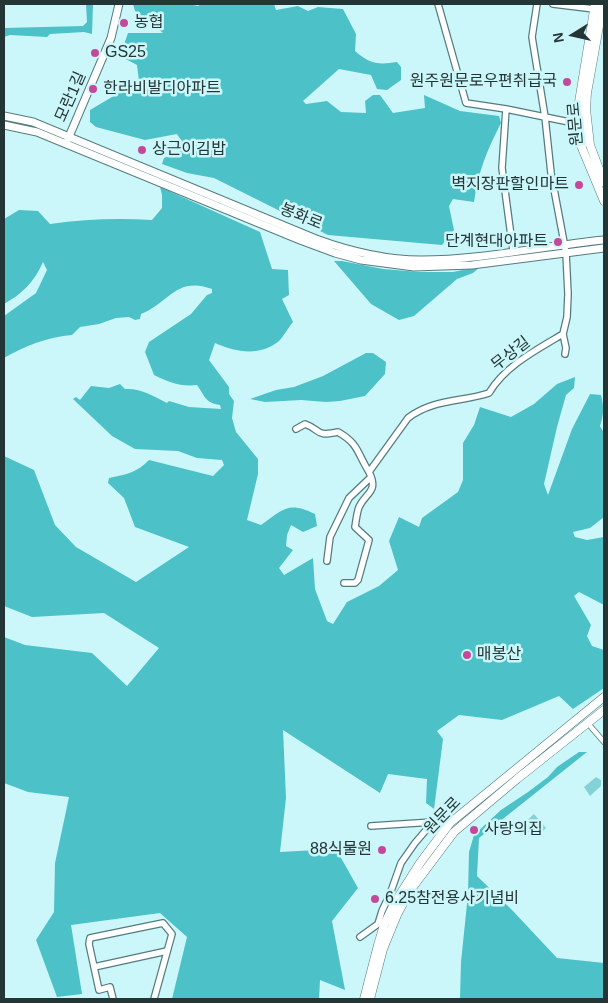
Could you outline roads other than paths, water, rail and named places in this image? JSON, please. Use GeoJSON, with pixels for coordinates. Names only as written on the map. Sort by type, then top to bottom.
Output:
{"type":"FeatureCollection","features":[{"type":"Feature","properties":{"kind":"main road","name":"원문로"},"geometry":{"type":"LineString","coordinates":[[598,7],[583,124],[582,148],[604,200]]}},
{"type":"Feature","properties":{"kind":"main road","name":"원문로"},"geometry":{"type":"LineString","coordinates":[[583,124],[604,182]]}},
{"type":"Feature","properties":{"kind":"main road","name":"원문로"},"geometry":{"type":"LineString","coordinates":[[364,999],[378,945],[381,924],[406,884],[450,823],[604,697]]}},
{"type":"Feature","properties":{"kind":"main road","name":"원문로"},"geometry":{"type":"LineString","coordinates":[[370,999],[383,948],[400,909],[409,892],[454,832],[604,710]]}},
{"type":"Feature","properties":{"kind":"street","name":"모란1길"},"geometry":{"type":"LineString","coordinates":[[66,144],[111,38],[119,4]]}},
{"type":"Feature","properties":{"kind":"street"},"geometry":{"type":"LineString","coordinates":[[438,4],[466,103],[583,124]]}},
{"type":"Feature","properties":{"kind":"street"},"geometry":{"type":"LineString","coordinates":[[537,4],[532,37],[545,118],[551,173],[566,253],[568,294],[567,317],[563,334],[566,348],[565,354]]}},
{"type":"Feature","properties":{"kind":"street"},"geometry":{"type":"LineString","coordinates":[[553,4],[598,7]]}},
{"type":"Feature","properties":{"kind":"street"},"geometry":{"type":"LineString","coordinates":[[506,109],[502,168],[513,251]]}},
{"type":"Feature","properties":{"kind":"street","name":"봉화로"},"geometry":{"type":"LineString","coordinates":[[4,116],[33,122],[338,247],[372,255],[419,260],[471,258],[604,240]]}},
{"type":"Feature","properties":{"kind":"street","name":"봉화로"},"geometry":{"type":"LineString","coordinates":[[4,125],[37,132],[300,240],[361,260],[414,267],[444,267],[604,248]]}},
{"type":"Feature","properties":{"kind":"street","name":"무상길"},"geometry":{"type":"LineString","coordinates":[[327,561],[330,537],[349,498],[370,475],[408,418],[416,411],[455,399],[489,393],[502,374],[563,334]]}},
{"type":"Feature","properties":{"kind":"street"},"geometry":{"type":"LineString","coordinates":[[296,429],[305,424],[320,434],[338,432],[350,439],[359,452],[370,475]]}},
{"type":"Feature","properties":{"kind":"street","name":"무상길"},"geometry":{"type":"LineString","coordinates":[[344,583],[355,583],[358,580],[368,540],[355,527],[359,507],[372,488],[373,481],[370,475]]}},
{"type":"Feature","properties":{"kind":"street"},"geometry":{"type":"LineString","coordinates":[[591,727],[604,742]]}},
{"type":"Feature","properties":{"kind":"street"},"geometry":{"type":"LineString","coordinates":[[371,826],[433,822],[446,819],[450,823]]}},
{"type":"Feature","properties":{"kind":"street"},"geometry":{"type":"LineString","coordinates":[[360,937],[381,924],[382,910],[401,863],[433,822]]}},
{"type":"Feature","properties":{"kind":"street"},"geometry":{"type":"LineString","coordinates":[[113,999],[110,987],[99,990],[89,944],[90,938],[163,923],[172,934],[154,999]]}},
{"type":"Feature","properties":{"kind":"street"},"geometry":{"type":"LineString","coordinates":[[94,968],[167,952]]}},
{"type":"Feature","properties":{"kind":"place","name":"농협"},"geometry":{"type":"Point","coordinates":[124,23]}},
{"type":"Feature","properties":{"kind":"place","name":"GS25"},"geometry":{"type":"Point","coordinates":[95,53]}},
{"type":"Feature","properties":{"kind":"place","name":"원주원문로우편취급국"},"geometry":{"type":"Point","coordinates":[567,82]}},
{"type":"Feature","properties":{"kind":"place","name":"한라비발디아파트"},"geometry":{"type":"Point","coordinates":[93,89]}},
{"type":"Feature","properties":{"kind":"place","name":"상근이김밥"},"geometry":{"type":"Point","coordinates":[142,150]}},
{"type":"Feature","properties":{"kind":"place","name":"벽지장판할인마트"},"geometry":{"type":"Point","coordinates":[579,185]}},
{"type":"Feature","properties":{"kind":"place","name":"단계현대아파트"},"geometry":{"type":"Point","coordinates":[558,242]}},
{"type":"Feature","properties":{"kind":"place","name":"매봉산"},"geometry":{"type":"Point","coordinates":[467,655]}},
{"type":"Feature","properties":{"kind":"place","name":"사랑의집"},"geometry":{"type":"Point","coordinates":[474,830]}},
{"type":"Feature","properties":{"kind":"place","name":"88식물원"},"geometry":{"type":"Point","coordinates":[382,850]}},
{"type":"Feature","properties":{"kind":"place","name":"6.25참전용사기념비"},"geometry":{"type":"Point","coordinates":[375,899]}}]}
